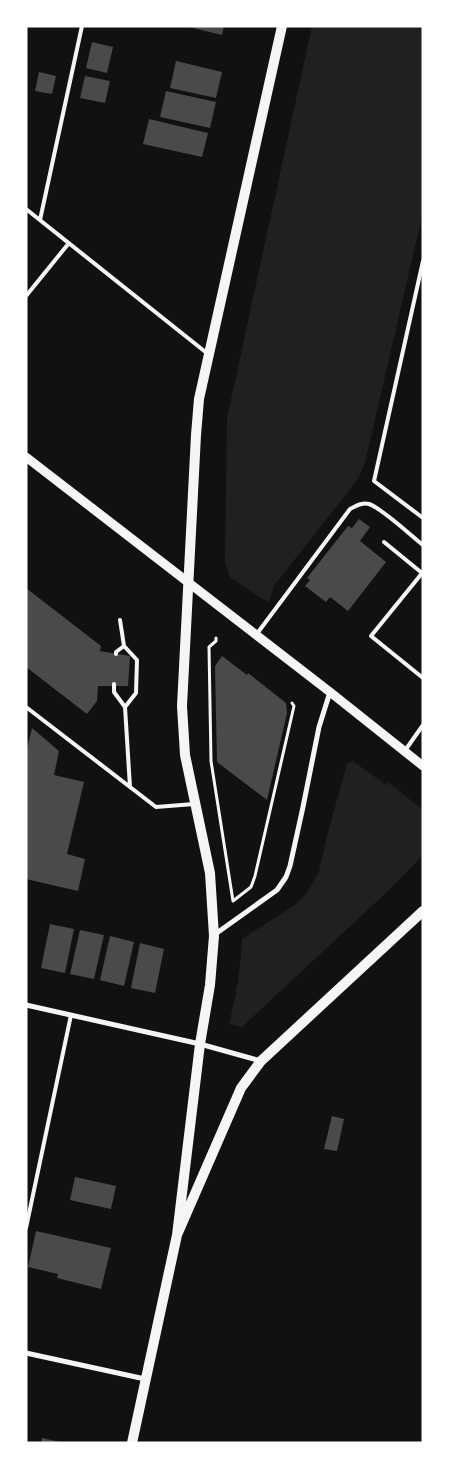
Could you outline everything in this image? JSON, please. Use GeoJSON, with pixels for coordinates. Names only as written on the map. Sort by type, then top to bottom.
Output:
{"type":"FeatureCollection","features":[{"type":"Feature","properties":{"kind":"main road"},"geometry":{"type":"LineString","coordinates":[[132,1443],[177,1235],[200,1044],[210,985],[214,936],[210,873],[185,756],[182,706],[199,399],[282,26]]}},
{"type":"Feature","properties":{"kind":"main road"},"geometry":{"type":"LineString","coordinates":[[177,1235],[241,1088],[261,1060],[423,910]]}},
{"type":"Feature","properties":{"kind":"street"},"geometry":{"type":"LineString","coordinates":[[26,457],[423,766]]}},
{"type":"Feature","properties":{"kind":"street"},"geometry":{"type":"LineString","coordinates":[[214,936],[277,890],[286,877],[304,807],[319,727],[330,692]]}},
{"type":"Feature","properties":{"kind":"street"},"geometry":{"type":"LineString","coordinates":[[26,1005],[200,1044],[261,1060]]}},
{"type":"Feature","properties":{"kind":"street"},"geometry":{"type":"LineString","coordinates":[[26,1353],[146,1379]]}},
{"type":"Feature","properties":{"kind":"lane"},"geometry":{"type":"LineString","coordinates":[[40,220],[82,26]]}},
{"type":"Feature","properties":{"kind":"lane"},"geometry":{"type":"LineString","coordinates":[[26,209],[209,355]]}},
{"type":"Feature","properties":{"kind":"lane"},"geometry":{"type":"LineString","coordinates":[[26,296],[69,243]]}},
{"type":"Feature","properties":{"kind":"lane"},"geometry":{"type":"LineString","coordinates":[[423,261],[374,480],[423,518]]}},
{"type":"Feature","properties":{"kind":"lane"},"geometry":{"type":"LineString","coordinates":[[256,635],[350,509],[358,504],[368,504],[382,513],[423,546]]}},
{"type":"Feature","properties":{"kind":"lane"},"geometry":{"type":"LineString","coordinates":[[384,542],[422,572],[371,636],[423,678]]}},
{"type":"Feature","properties":{"kind":"lane"},"geometry":{"type":"LineString","coordinates":[[120,620],[124,646],[137,660],[136,693],[125,707]]}},
{"type":"Feature","properties":{"kind":"lane"},"geometry":{"type":"LineString","coordinates":[[116,654],[124,646]]}},
{"type":"Feature","properties":{"kind":"lane"},"geometry":{"type":"LineString","coordinates":[[114,684],[114,692],[125,707],[130,787]]}},
{"type":"Feature","properties":{"kind":"lane"},"geometry":{"type":"LineString","coordinates":[[26,708],[156,807],[194,804]]}},
{"type":"Feature","properties":{"kind":"lane"},"geometry":{"type":"LineString","coordinates":[[404,752],[423,725]]}},
{"type":"Feature","properties":{"kind":"lane"},"geometry":{"type":"LineString","coordinates":[[26,1228],[29,1203],[71,1015]]}},
{"type":"Feature","properties":{"kind":"path"},"geometry":{"type":"LineString","coordinates":[[216,638],[216,641],[209,647],[210,761],[234,901],[251,887],[255,876],[295,705]]}},
{"type":"Feature","properties":{"kind":"shaded area"},"geometry":{"type":"Polygon","coordinates":[[[312,26],[423,26],[423,212],[365,463],[358,479],[274,586],[269,603],[230,577],[225,562],[227,418],[312,26]]]}},
{"type":"Feature","properties":{"kind":"shaded area"},"geometry":{"type":"Polygon","coordinates":[[[353,761],[386,785],[388,782],[423,810],[423,855],[389,890],[242,1027],[229,1024],[238,981],[242,939],[295,905],[306,894],[319,872],[347,764],[353,761]]]}},
{"type":"Feature","properties":{"kind":"building"},"geometry":{"type":"Polygon","coordinates":[[[185,26],[224,26],[222,35],[185,26]]]}},
{"type":"Feature","properties":{"kind":"building"},"geometry":{"type":"Polygon","coordinates":[[[92,42],[113,47],[107,73],[86,68],[92,42]]]}},
{"type":"Feature","properties":{"kind":"building"},"geometry":{"type":"Polygon","coordinates":[[[176,61],[222,72],[216,98],[170,88],[176,61]]]}},
{"type":"Feature","properties":{"kind":"building"},"geometry":{"type":"Polygon","coordinates":[[[39,72],[56,76],[52,94],[35,91],[39,72]]]}},
{"type":"Feature","properties":{"kind":"building"},"geometry":{"type":"Polygon","coordinates":[[[85,76],[110,81],[105,103],[80,98],[85,76]]]}},
{"type":"Feature","properties":{"kind":"building"},"geometry":{"type":"Polygon","coordinates":[[[166,91],[216,102],[210,128],[160,117],[166,91]]]}},
{"type":"Feature","properties":{"kind":"building"},"geometry":{"type":"Polygon","coordinates":[[[149,119],[208,133],[202,157],[143,144],[149,119]]]}},
{"type":"Feature","properties":{"kind":"building"},"geometry":{"type":"Polygon","coordinates":[[[359,519],[370,527],[360,541],[386,562],[348,611],[330,597],[326,602],[305,586],[310,580],[307,578],[348,526],[352,528],[359,519]]]}},
{"type":"Feature","properties":{"kind":"building"},"geometry":{"type":"Polygon","coordinates":[[[26,588],[101,646],[100,651],[130,656],[128,686],[98,686],[97,701],[87,714],[26,667],[26,588]]]}},
{"type":"Feature","properties":{"kind":"building"},"geometry":{"type":"Polygon","coordinates":[[[222,656],[247,675],[248,673],[286,703],[287,713],[267,800],[217,762],[215,666],[222,656]]]}},
{"type":"Feature","properties":{"kind":"building"},"geometry":{"type":"Polygon","coordinates":[[[32,728],[59,751],[54,775],[84,782],[67,854],[85,859],[78,891],[26,879],[26,752],[32,728]]]}},
{"type":"Feature","properties":{"kind":"building"},"geometry":{"type":"Polygon","coordinates":[[[50,924],[74,929],[65,973],[41,968],[50,924]]]}},
{"type":"Feature","properties":{"kind":"building"},"geometry":{"type":"Polygon","coordinates":[[[80,930],[104,935],[94,979],[70,974],[80,930]]]}},
{"type":"Feature","properties":{"kind":"building"},"geometry":{"type":"Polygon","coordinates":[[[110,936],[134,942],[124,986],[100,980],[110,936]]]}},
{"type":"Feature","properties":{"kind":"building"},"geometry":{"type":"Polygon","coordinates":[[[140,943],[164,949],[155,993],[131,988],[140,943]]]}},
{"type":"Feature","properties":{"kind":"building"},"geometry":{"type":"Polygon","coordinates":[[[332,1116],[344,1119],[337,1151],[324,1149],[332,1116]]]}},
{"type":"Feature","properties":{"kind":"building"},"geometry":{"type":"Polygon","coordinates":[[[75,1177],[116,1186],[111,1209],[70,1200],[75,1177]]]}},
{"type":"Feature","properties":{"kind":"building"},"geometry":{"type":"Polygon","coordinates":[[[36,1231],[111,1248],[101,1289],[57,1278],[58,1274],[28,1267],[36,1231]]]}},
{"type":"Feature","properties":{"kind":"building"},"geometry":{"type":"Polygon","coordinates":[[[42,1438],[60,1442],[60,1443],[41,1443],[42,1438]]]}}]}
